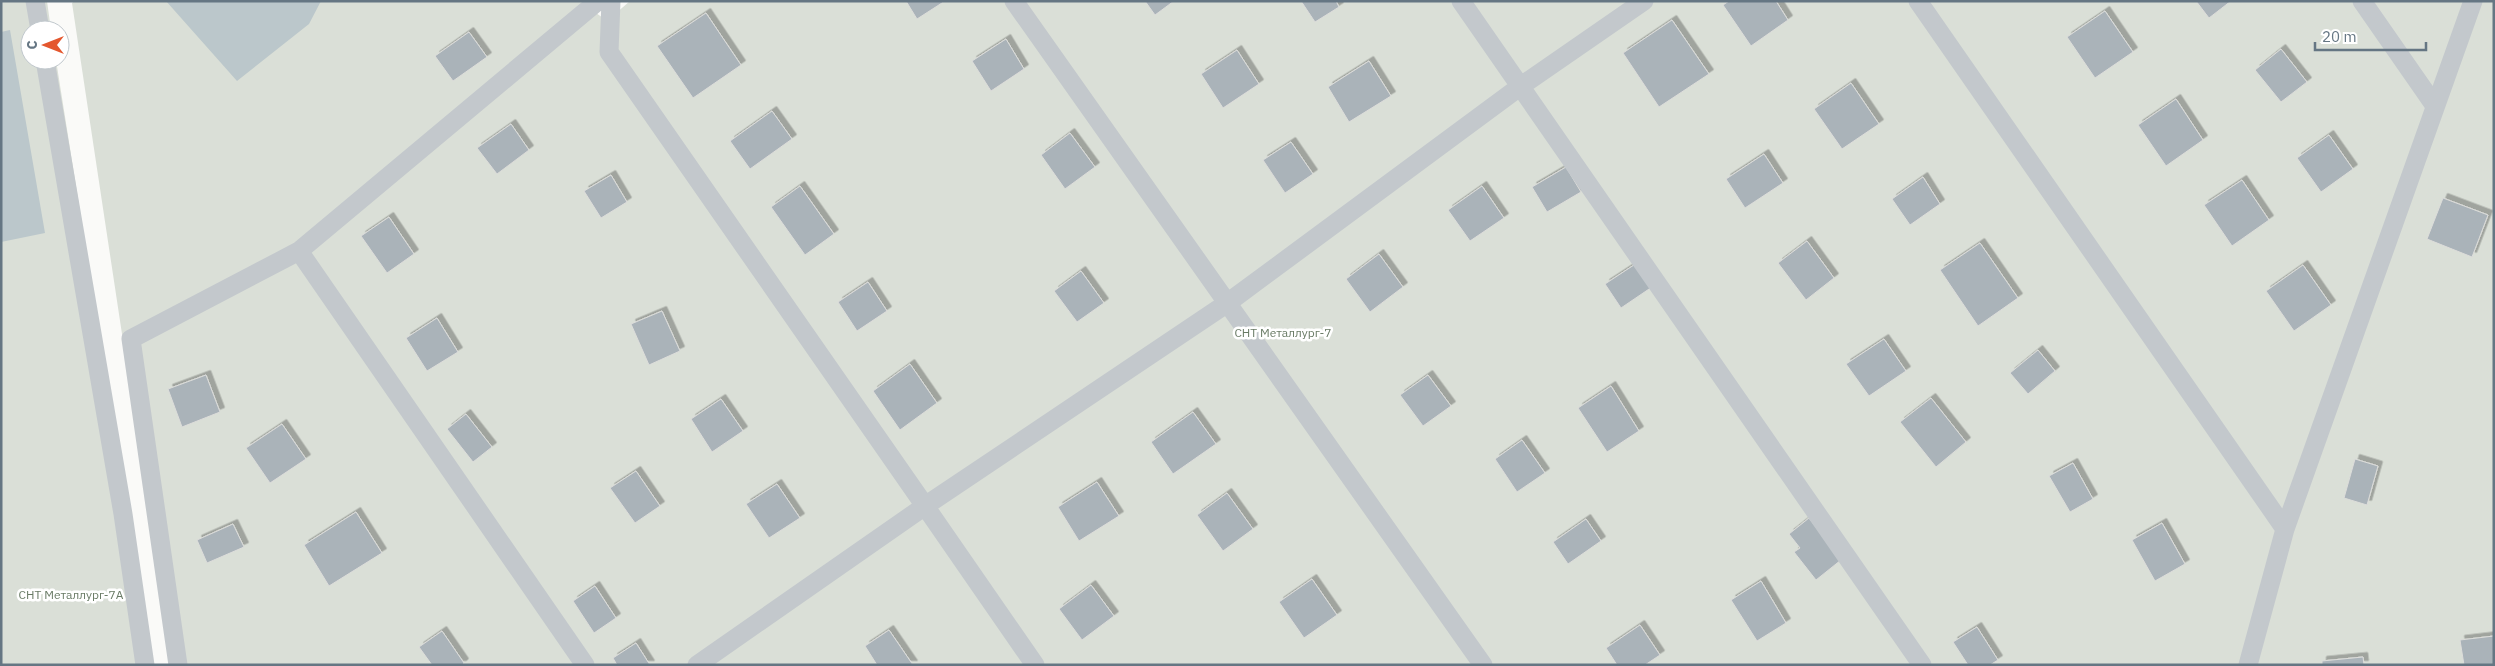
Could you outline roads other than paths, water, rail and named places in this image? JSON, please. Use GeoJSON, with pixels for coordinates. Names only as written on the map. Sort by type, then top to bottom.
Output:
{"type":"FeatureCollection","features":[{"type":"Feature","properties":{"kind":"lane"},"geometry":{"type":"LineString","coordinates":[[35,1],[38,20]]}},
{"type":"Feature","properties":{"kind":"lane"},"geometry":{"type":"LineString","coordinates":[[178,665],[131,339],[299,251],[598,1]]}},
{"type":"Feature","properties":{"kind":"lane"},"geometry":{"type":"LineString","coordinates":[[611,1],[608,52],[1035,665]]}},
{"type":"Feature","properties":{"kind":"lane"},"geometry":{"type":"LineString","coordinates":[[1014,1],[1226,304],[1483,665]]}},
{"type":"Feature","properties":{"kind":"lane"},"geometry":{"type":"LineString","coordinates":[[1461,1],[1922,665]]}},
{"type":"Feature","properties":{"kind":"lane"},"geometry":{"type":"LineString","coordinates":[[697,665],[924,506],[1226,304],[1521,86],[1644,1]]}},
{"type":"Feature","properties":{"kind":"lane"},"geometry":{"type":"LineString","coordinates":[[1918,1],[2286,529]]}},
{"type":"Feature","properties":{"kind":"lane"},"geometry":{"type":"LineString","coordinates":[[2362,1],[2435,106]]}},
{"type":"Feature","properties":{"kind":"lane"},"geometry":{"type":"LineString","coordinates":[[2248,665],[2286,529],[2473,1]]}},
{"type":"Feature","properties":{"kind":"lane"},"geometry":{"type":"LineString","coordinates":[[47,70],[123,514],[145,665]]}},
{"type":"Feature","properties":{"kind":"lane"},"geometry":{"type":"LineString","coordinates":[[299,251],[585,665]]}},
{"type":"Feature","properties":{"kind":"park label","name":"СНТ Металлург-7"},"geometry":{"type":"Point","coordinates":[1283,333]}},
{"type":"Feature","properties":{"kind":"park label","name":"СНТ Металлург-7А"},"geometry":{"type":"Point","coordinates":[71,595]}}]}
